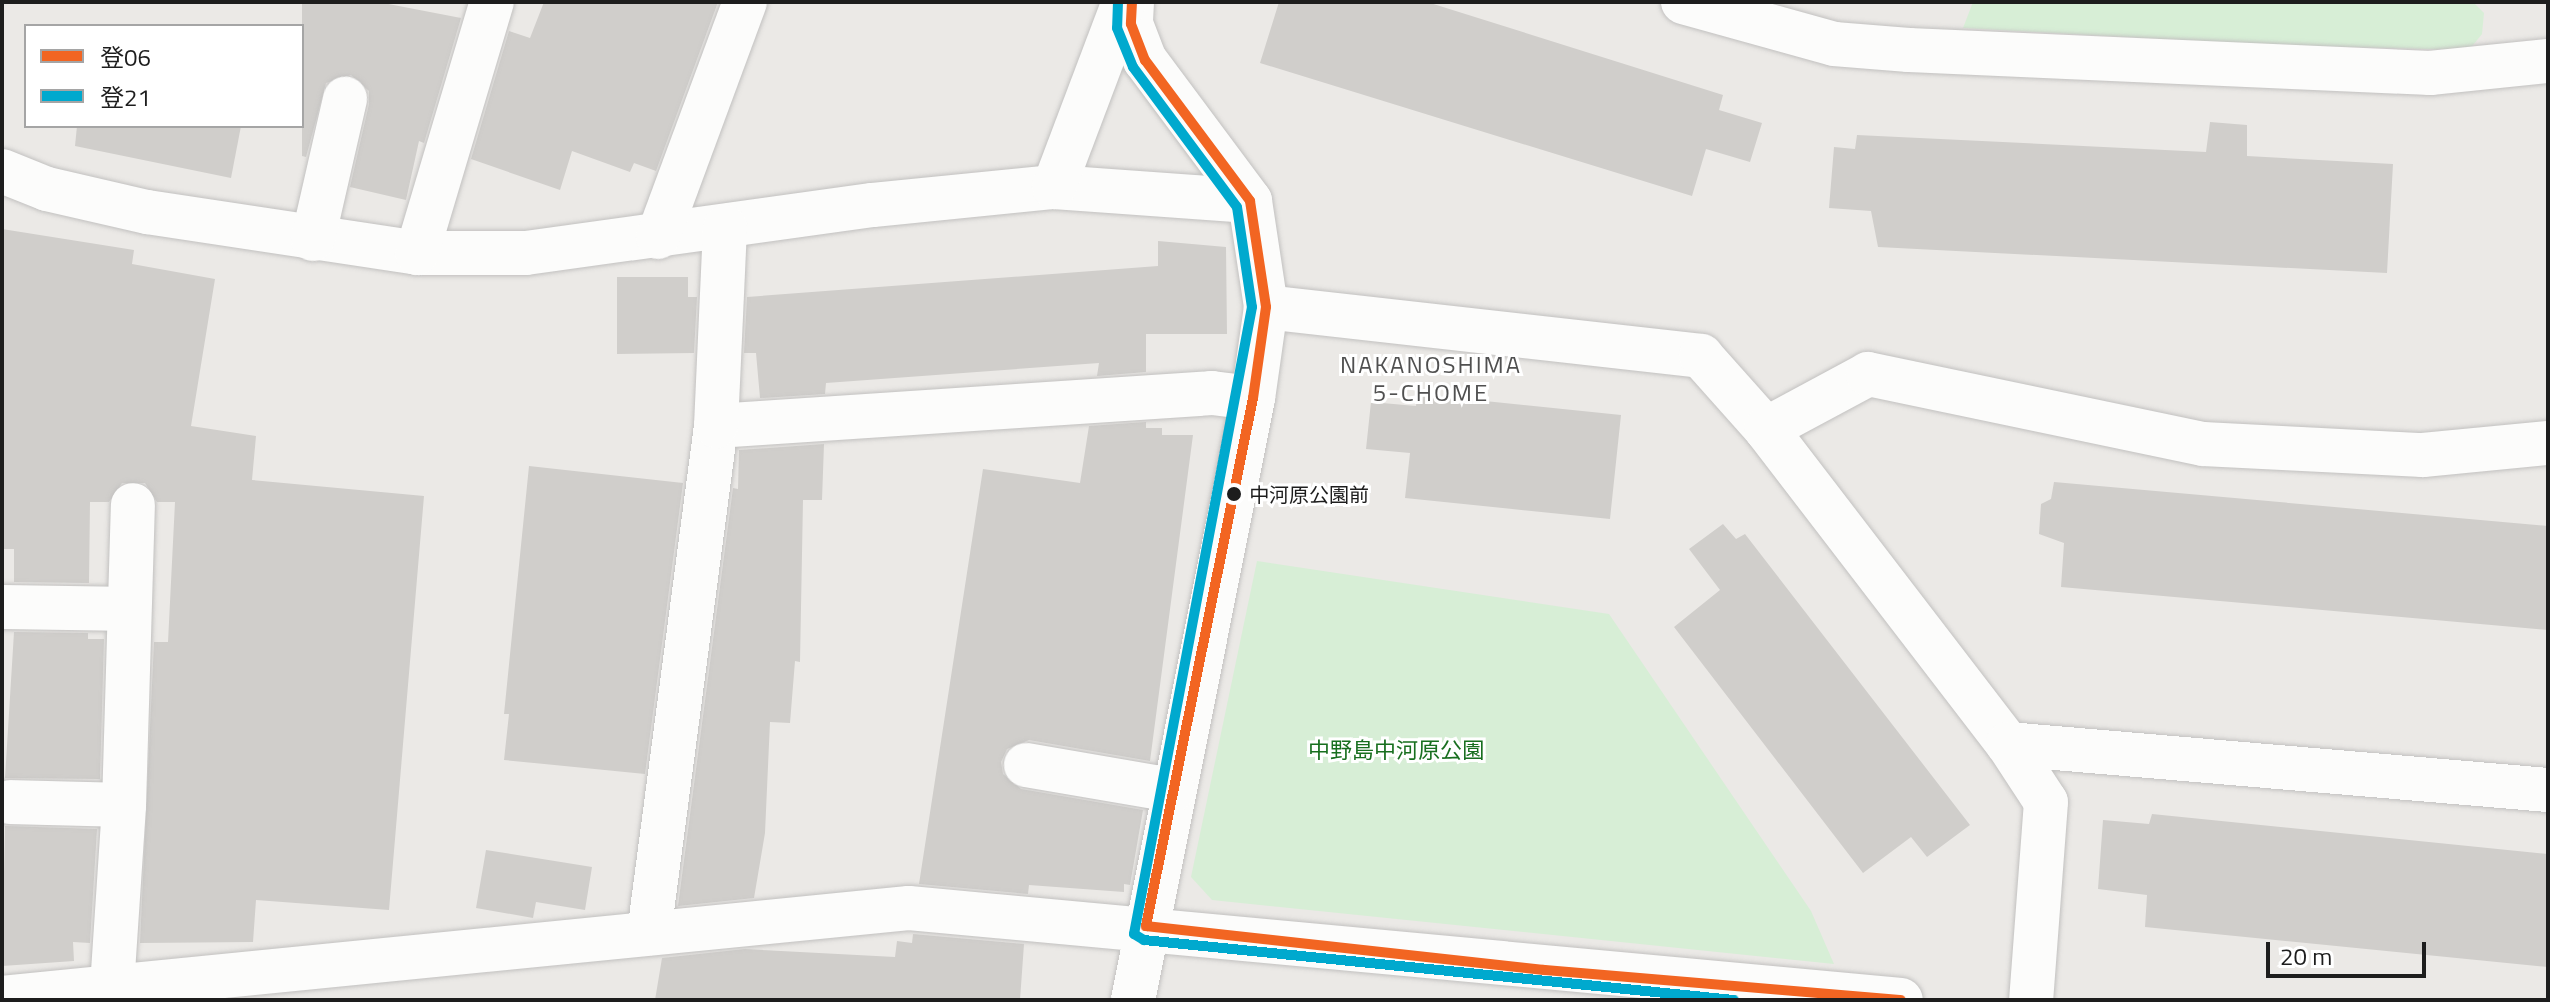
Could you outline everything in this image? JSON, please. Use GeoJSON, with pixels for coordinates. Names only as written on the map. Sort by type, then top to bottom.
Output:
{"type":"FeatureCollection","features":[{"type":"Feature","properties":{"kind":"street"},"geometry":{"type":"LineString","coordinates":[[417,253],[492,2]]}},
{"type":"Feature","properties":{"kind":"street"},"geometry":{"type":"LineString","coordinates":[[658,237],[745,2]]}},
{"type":"Feature","properties":{"kind":"street"},"geometry":{"type":"LineString","coordinates":[[1054,187],[1124,2]]}},
{"type":"Feature","properties":{"kind":"street"},"geometry":{"type":"LineString","coordinates":[[1132,2],[1131,24],[1145,60],[1250,201],[1266,307],[1253,398],[1133,1000]]}},
{"type":"Feature","properties":{"kind":"street"},"geometry":{"type":"LineString","coordinates":[[1683,2],[1834,44],[1879,48],[2430,73],[2548,61]]}},
{"type":"Feature","properties":{"kind":"street"},"geometry":{"type":"LineString","coordinates":[[313,239],[345,99]]}},
{"type":"Feature","properties":{"kind":"street"},"geometry":{"type":"LineString","coordinates":[[2,171],[47,189],[147,212],[417,253],[526,253],[873,205],[1054,187],[1250,201]]}},
{"type":"Feature","properties":{"kind":"street"},"geometry":{"type":"LineString","coordinates":[[649,933],[716,426],[725,227]]}},
{"type":"Feature","properties":{"kind":"street"},"geometry":{"type":"LineString","coordinates":[[1266,307],[1701,356],[1766,429],[2008,744],[2046,802],[2031,1000]]}},
{"type":"Feature","properties":{"kind":"street"},"geometry":{"type":"LineString","coordinates":[[1766,429],[1868,374],[2203,444],[2423,455],[2548,443]]}},
{"type":"Feature","properties":{"kind":"street"},"geometry":{"type":"LineString","coordinates":[[716,426],[1212,393],[1253,398]]}},
{"type":"Feature","properties":{"kind":"street"},"geometry":{"type":"LineString","coordinates":[[112,987],[124,805],[127,609],[133,505]]}},
{"type":"Feature","properties":{"kind":"street"},"geometry":{"type":"LineString","coordinates":[[2,607],[127,609]]}},
{"type":"Feature","properties":{"kind":"street"},"geometry":{"type":"LineString","coordinates":[[2008,744],[2548,790]]}},
{"type":"Feature","properties":{"kind":"street"},"geometry":{"type":"LineString","coordinates":[[1026,765],[1173,790]]}},
{"type":"Feature","properties":{"kind":"street"},"geometry":{"type":"LineString","coordinates":[[10,802],[124,805]]}},
{"type":"Feature","properties":{"kind":"street"},"geometry":{"type":"LineString","coordinates":[[2,998],[909,908],[1146,926],[1542,985],[1899,1000]]}},
{"type":"Feature","properties":{"kind":"green space"},"geometry":{"type":"Polygon","coordinates":[[[1973,2],[2473,2],[2484,13],[2482,34],[2469,50],[2267,45],[1963,28],[1973,2]]]}},
{"type":"Feature","properties":{"kind":"green space","name":"中野島中河原公園"},"geometry":{"type":"Polygon","coordinates":[[[1257,561],[1609,614],[1811,911],[1834,964],[1212,900],[1191,877],[1257,561]]]}},
{"type":"Feature","properties":{"kind":"building"},"geometry":{"type":"Polygon","coordinates":[[[302,2],[378,2],[461,18],[424,143],[419,141],[406,200],[350,187],[369,104],[369,91],[351,75],[326,83],[306,157],[302,156],[302,2]]]}},
{"type":"Feature","properties":{"kind":"building"},"geometry":{"type":"Polygon","coordinates":[[[544,2],[718,2],[656,171],[634,163],[630,172],[572,151],[560,190],[471,159],[509,31],[530,38],[544,2]]]}},
{"type":"Feature","properties":{"kind":"building"},"geometry":{"type":"Polygon","coordinates":[[[1279,2],[1427,2],[1723,95],[1719,110],[1762,123],[1750,162],[1706,149],[1692,196],[1260,63],[1279,2]]]}},
{"type":"Feature","properties":{"kind":"building"},"geometry":{"type":"Polygon","coordinates":[[[2210,122],[2247,125],[2247,156],[2393,164],[2387,273],[1878,247],[1871,211],[1829,208],[1834,147],[1855,149],[1857,135],[2206,152],[2210,122]]]}},
{"type":"Feature","properties":{"kind":"building"},"geometry":{"type":"Polygon","coordinates":[[[77,128],[241,128],[231,178],[75,146],[77,128]]]}},
{"type":"Feature","properties":{"kind":"building"},"geometry":{"type":"Polygon","coordinates":[[[2,229],[134,250],[132,264],[215,279],[191,426],[256,436],[252,480],[424,496],[389,910],[256,900],[253,942],[140,943],[154,642],[168,642],[175,502],[157,502],[145,483],[122,483],[109,502],[90,502],[89,583],[14,582],[14,549],[2,549],[2,229]]]}},
{"type":"Feature","properties":{"kind":"building"},"geometry":{"type":"Polygon","coordinates":[[[1158,241],[1226,247],[1227,334],[1146,334],[1146,372],[1097,376],[1099,363],[826,383],[825,394],[760,398],[756,353],[744,353],[747,297],[1158,266],[1158,241]]]}},
{"type":"Feature","properties":{"kind":"building"},"geometry":{"type":"Polygon","coordinates":[[[617,277],[688,277],[688,297],[697,297],[694,353],[617,354],[617,277]]]}},
{"type":"Feature","properties":{"kind":"building"},"geometry":{"type":"Polygon","coordinates":[[[1417,394],[1621,415],[1610,519],[1405,498],[1410,453],[1366,449],[1371,402],[1416,406],[1417,394]]]}},
{"type":"Feature","properties":{"kind":"building"},"geometry":{"type":"Polygon","coordinates":[[[1146,422],[1146,428],[1162,428],[1162,435],[1193,435],[1150,761],[1029,740],[1007,749],[1001,762],[1003,774],[1021,789],[1143,810],[1130,885],[1124,884],[1124,892],[1029,885],[1028,894],[919,884],[983,469],[1080,483],[1089,426],[1146,422]]]}},
{"type":"Feature","properties":{"kind":"building"},"geometry":{"type":"Polygon","coordinates":[[[824,444],[822,500],[803,500],[800,662],[795,661],[790,723],[770,722],[765,833],[754,898],[678,906],[733,488],[738,489],[739,450],[824,444]]]}},
{"type":"Feature","properties":{"kind":"building"},"geometry":{"type":"Polygon","coordinates":[[[529,466],[683,483],[645,774],[504,760],[509,714],[504,714],[529,466]]]}},
{"type":"Feature","properties":{"kind":"building"},"geometry":{"type":"Polygon","coordinates":[[[2054,482],[2548,526],[2548,630],[2061,587],[2064,543],[2039,534],[2041,504],[2051,499],[2054,482]]]}},
{"type":"Feature","properties":{"kind":"building"},"geometry":{"type":"Polygon","coordinates":[[[1723,524],[1736,539],[1745,534],[1970,825],[1927,857],[1911,837],[1863,873],[1674,627],[1720,590],[1689,549],[1723,524]]]}},
{"type":"Feature","properties":{"kind":"building"},"geometry":{"type":"Polygon","coordinates":[[[14,632],[88,633],[88,639],[104,639],[100,779],[5,778],[14,632]]]}},
{"type":"Feature","properties":{"kind":"building"},"geometry":{"type":"Polygon","coordinates":[[[2152,814],[2548,854],[2548,967],[2145,927],[2147,895],[2098,889],[2103,820],[2149,824],[2152,814]]]}},
{"type":"Feature","properties":{"kind":"building"},"geometry":{"type":"Polygon","coordinates":[[[5,826],[97,829],[90,943],[73,942],[74,961],[2,966],[5,826]]]}},
{"type":"Feature","properties":{"kind":"building"},"geometry":{"type":"Polygon","coordinates":[[[486,850],[592,867],[585,910],[536,902],[533,918],[476,908],[486,850]]]}},
{"type":"Feature","properties":{"kind":"building"},"geometry":{"type":"Polygon","coordinates":[[[913,934],[1024,944],[1020,1000],[655,1000],[662,958],[745,949],[895,957],[897,941],[912,943],[913,934]]]}},
{"type":"Feature","properties":{"kind":"transit line","name":"登21"},"geometry":{"type":"LineString","coordinates":[[1118,2],[1117,28],[1133,67],[1237,207],[1252,307],[1134,934],[1144,940],[1734,1000]]}},
{"type":"Feature","properties":{"kind":"transit line","name":"登06"},"geometry":{"type":"LineString","coordinates":[[1132,2],[1131,24],[1145,60],[1250,201],[1266,307],[1253,398],[1146,926]]}},
{"type":"Feature","properties":{"kind":"transit line","name":"登06"},"geometry":{"type":"LineString","coordinates":[[1146,926],[1544,970],[1901,1000]]}},
{"type":"Feature","properties":{"kind":"place","name":"中河原公園前"},"geometry":{"type":"Point","coordinates":[1234,494]}},
{"type":"Feature","properties":{"kind":"district","name":"NAKANOSHIMA 5-CHOME"},"geometry":{"type":"Point","coordinates":[1431,379]}}]}
